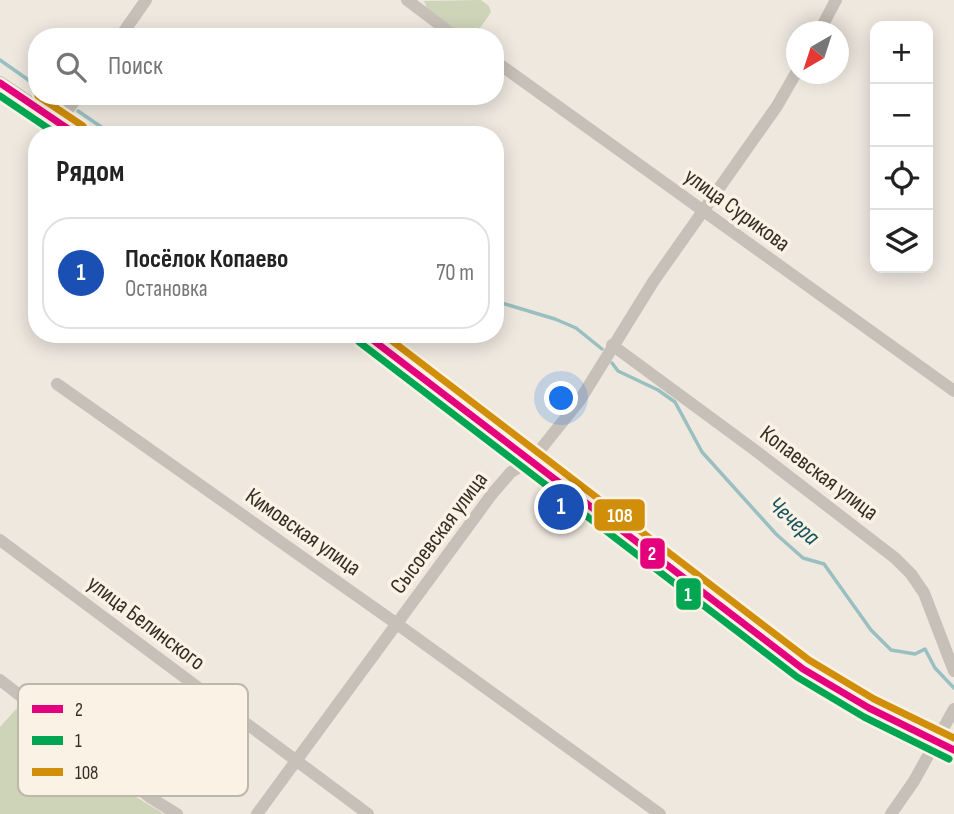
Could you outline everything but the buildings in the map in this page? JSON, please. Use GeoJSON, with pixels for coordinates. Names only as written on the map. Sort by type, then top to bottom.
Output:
{"type":"FeatureCollection","features":[{"type":"Feature","properties":{"kind":"street"},"geometry":{"type":"LineString","coordinates":[[126,28],[146,0]]}},
{"type":"Feature","properties":{"kind":"street"},"geometry":{"type":"LineString","coordinates":[[407,0],[444,28]]}},
{"type":"Feature","properties":{"kind":"street"},"geometry":{"type":"LineString","coordinates":[[825,21],[836,0]]}},
{"type":"Feature","properties":{"kind":"street","name":"улица Сурикова"},"geometry":{"type":"LineString","coordinates":[[504,68],[954,391]]}},
{"type":"Feature","properties":{"kind":"street"},"geometry":{"type":"LineString","coordinates":[[0,83],[28,102]]}},
{"type":"Feature","properties":{"kind":"street","name":"Сысоевская улица"},"geometry":{"type":"LineString","coordinates":[[257,814],[498,487],[511,472],[532,460],[580,400],[653,282],[790,84]]}},
{"type":"Feature","properties":{"kind":"street"},"geometry":{"type":"LineString","coordinates":[[33,105],[65,126]]}},
{"type":"Feature","properties":{"kind":"street"},"geometry":{"type":"LineString","coordinates":[[59,122],[71,105]]}},
{"type":"Feature","properties":{"kind":"street"},"geometry":{"type":"LineString","coordinates":[[377,343],[803,669],[869,708],[954,750]]}},
{"type":"Feature","properties":{"kind":"street","name":"Копаевская улица"},"geometry":{"type":"LineString","coordinates":[[612,345],[757,451],[895,558],[911,574],[924,593],[954,671]]}},
{"type":"Feature","properties":{"kind":"street","name":"Кимовская улица"},"geometry":{"type":"LineString","coordinates":[[57,384],[660,814]]}},
{"type":"Feature","properties":{"kind":"street","name":"улица Белинского"},"geometry":{"type":"LineString","coordinates":[[0,540],[191,684]]}},
{"type":"Feature","properties":{"kind":"street"},"geometry":{"type":"LineString","coordinates":[[0,680],[18,694]]}},
{"type":"Feature","properties":{"kind":"street"},"geometry":{"type":"LineString","coordinates":[[891,814],[954,709]]}},
{"type":"Feature","properties":{"kind":"street","name":"улица Белинского"},"geometry":{"type":"LineString","coordinates":[[248,727],[368,814]]}},
{"type":"Feature","properties":{"kind":"street"},"geometry":{"type":"LineString","coordinates":[[148,796],[177,814]]}},
{"type":"Feature","properties":{"kind":"green space"},"geometry":{"type":"Polygon","coordinates":[[[481,0],[489,6],[491,12],[480,28],[453,28],[427,8],[424,1],[481,0]]]}},
{"type":"Feature","properties":{"kind":"green space"},"geometry":{"type":"Polygon","coordinates":[[[18,707],[18,796],[135,796],[164,814],[0,814],[0,727],[18,707]]]}},
{"type":"Feature","properties":{"kind":"waterway","name":"Чечера"},"geometry":{"type":"LineString","coordinates":[[0,60],[28,80]]}},
{"type":"Feature","properties":{"kind":"waterway","name":"Чечера"},"geometry":{"type":"LineString","coordinates":[[78,111],[100,126]]}},
{"type":"Feature","properties":{"kind":"waterway","name":"Чечера"},"geometry":{"type":"LineString","coordinates":[[504,304],[576,328],[602,349]]}},
{"type":"Feature","properties":{"kind":"waterway","name":"Чечера"},"geometry":{"type":"LineString","coordinates":[[612,363],[618,371],[658,390],[675,402],[702,452],[776,534],[803,558],[824,564],[871,630],[891,650],[915,654],[925,649],[935,668],[954,688]]}},
{"type":"Feature","properties":{"kind":"transit line","name":"2"},"geometry":{"type":"LineString","coordinates":[[0,83],[28,102]]}},
{"type":"Feature","properties":{"kind":"transit line","name":"1"},"geometry":{"type":"LineString","coordinates":[[0,96],[45,126]]}},
{"type":"Feature","properties":{"kind":"transit line","name":"2"},"geometry":{"type":"LineString","coordinates":[[33,105],[64,126]]}},
{"type":"Feature","properties":{"kind":"transit line","name":"108"},"geometry":{"type":"LineString","coordinates":[[52,105],[83,126]]}},
{"type":"Feature","properties":{"kind":"transit line","name":"1"},"geometry":{"type":"LineString","coordinates":[[360,343],[797,677],[864,717],[949,759]]}},
{"type":"Feature","properties":{"kind":"transit line","name":"2"},"geometry":{"type":"LineString","coordinates":[[377,343],[803,669],[869,708],[954,750]]}},
{"type":"Feature","properties":{"kind":"transit line","name":"108"},"geometry":{"type":"LineString","coordinates":[[395,343],[809,660],[874,699],[954,738]]}},
{"type":"Feature","properties":{"kind":"place","name":"Посёлок Копаево"},"geometry":{"type":"Point","coordinates":[561,507]}}]}
